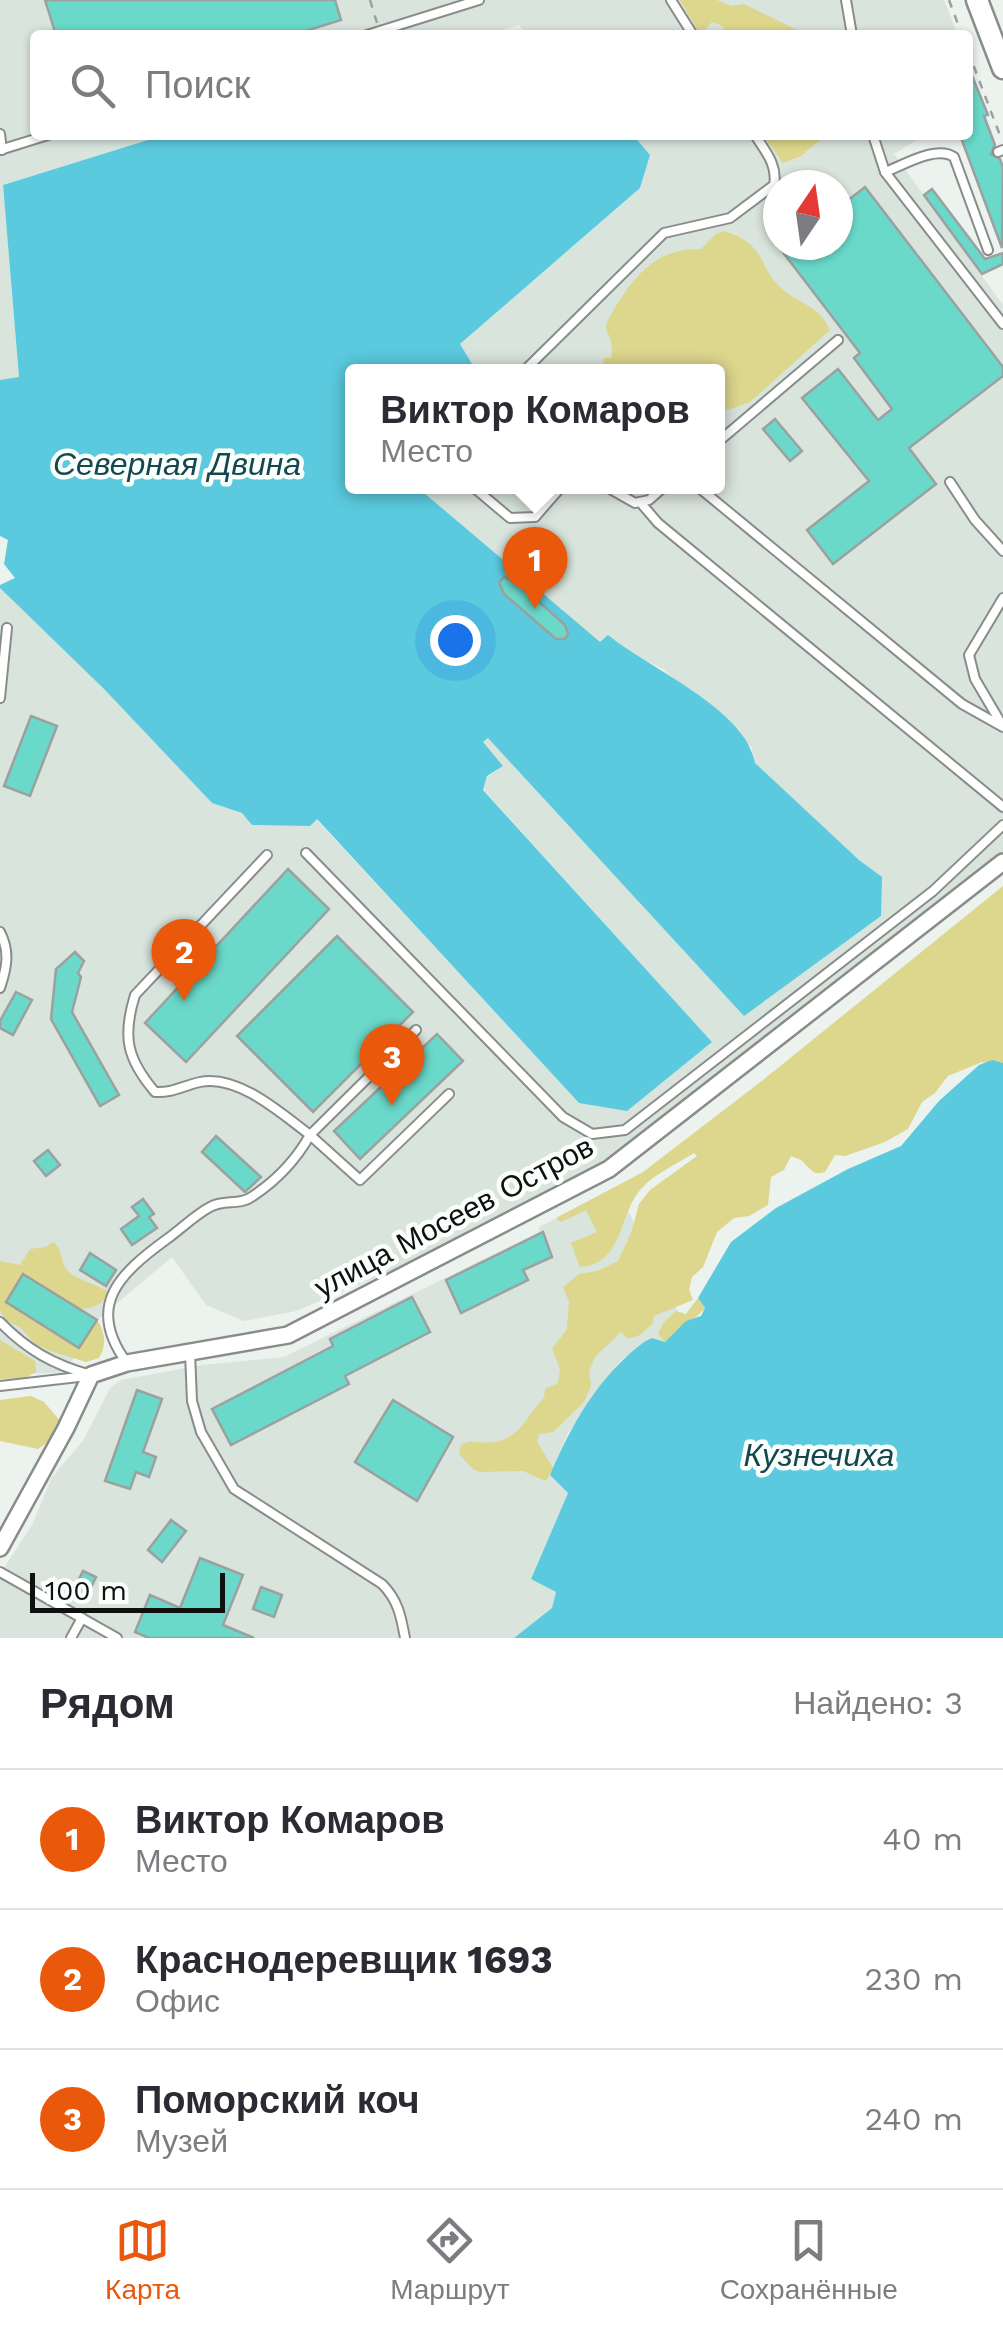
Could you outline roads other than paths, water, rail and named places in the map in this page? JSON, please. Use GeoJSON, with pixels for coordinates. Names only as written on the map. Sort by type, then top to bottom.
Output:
{"type":"FeatureCollection","features":[{"type":"Feature","properties":{"kind":"main road"},"geometry":{"type":"LineString","coordinates":[[978,0],[1001,58]]}},
{"type":"Feature","properties":{"kind":"street","name":"улица Мосеев Остров"},"geometry":{"type":"LineString","coordinates":[[91,1375],[127,1362],[288,1335],[609,1169],[1003,862]]}},
{"type":"Feature","properties":{"kind":"street"},"geometry":{"type":"LineString","coordinates":[[0,1548],[91,1375]]}},
{"type":"Feature","properties":{"kind":"lane"},"geometry":{"type":"LineString","coordinates":[[382,30],[479,0]]}},
{"type":"Feature","properties":{"kind":"lane"},"geometry":{"type":"LineString","coordinates":[[671,0],[690,30]]}},
{"type":"Feature","properties":{"kind":"lane"},"geometry":{"type":"LineString","coordinates":[[846,0],[851,30]]}},
{"type":"Feature","properties":{"kind":"lane"},"geometry":{"type":"LineString","coordinates":[[0,134],[1,150],[32,140]]}},
{"type":"Feature","properties":{"kind":"lane"},"geometry":{"type":"LineString","coordinates":[[531,364],[664,234],[730,218],[774,185],[772,162],[758,140]]}},
{"type":"Feature","properties":{"kind":"lane"},"geometry":{"type":"LineString","coordinates":[[875,140],[885,172],[1003,324]]}},
{"type":"Feature","properties":{"kind":"lane"},"geometry":{"type":"LineString","coordinates":[[885,172],[947,152],[954,156],[988,250]]}},
{"type":"Feature","properties":{"kind":"lane"},"geometry":{"type":"LineString","coordinates":[[957,168],[970,163]]}},
{"type":"Feature","properties":{"kind":"lane"},"geometry":{"type":"LineString","coordinates":[[725,436],[838,340]]}},
{"type":"Feature","properties":{"kind":"lane"},"geometry":{"type":"LineString","coordinates":[[950,482],[975,520],[1003,548]]}},
{"type":"Feature","properties":{"kind":"lane"},"geometry":{"type":"LineString","coordinates":[[482,494],[510,518],[535,517],[555,494]]}},
{"type":"Feature","properties":{"kind":"lane"},"geometry":{"type":"LineString","coordinates":[[616,494],[628,502],[649,500],[656,494]]}},
{"type":"Feature","properties":{"kind":"lane"},"geometry":{"type":"LineString","coordinates":[[707,494],[962,704],[1002,726]]}},
{"type":"Feature","properties":{"kind":"lane"},"geometry":{"type":"LineString","coordinates":[[640,502],[658,523],[1003,807]]}},
{"type":"Feature","properties":{"kind":"lane"},"geometry":{"type":"LineString","coordinates":[[1002,726],[975,679],[969,655],[1003,598]]}},
{"type":"Feature","properties":{"kind":"lane"},"geometry":{"type":"LineString","coordinates":[[0,698],[6,628]]}},
{"type":"Feature","properties":{"kind":"lane"},"geometry":{"type":"LineString","coordinates":[[306,852],[563,1117],[592,1134],[626,1130],[933,891],[1003,825]]}},
{"type":"Feature","properties":{"kind":"lane"},"geometry":{"type":"LineString","coordinates":[[267,855],[135,995],[127,1021],[130,1053],[139,1073],[155,1092],[172,1093],[202,1081],[234,1086],[273,1107],[360,1180],[449,1094]]}},
{"type":"Feature","properties":{"kind":"lane"},"geometry":{"type":"LineString","coordinates":[[0,932],[7,945],[7,958],[0,988]]}},
{"type":"Feature","properties":{"kind":"lane"},"geometry":{"type":"LineString","coordinates":[[127,1362],[114,1345],[106,1313],[110,1296],[123,1276],[210,1207],[251,1198],[298,1158],[310,1135],[416,1030]]}},
{"type":"Feature","properties":{"kind":"lane"},"geometry":{"type":"LineString","coordinates":[[0,1322],[18,1342],[56,1365],[91,1375]]}},
{"type":"Feature","properties":{"kind":"lane"},"geometry":{"type":"LineString","coordinates":[[190,1353],[192,1401],[201,1432],[234,1489],[382,1584],[399,1608],[405,1638]]}},
{"type":"Feature","properties":{"kind":"lane"},"geometry":{"type":"LineString","coordinates":[[0,1386],[91,1375]]}},
{"type":"Feature","properties":{"kind":"lane"},"geometry":{"type":"LineString","coordinates":[[0,1572],[117,1638]]}},
{"type":"Feature","properties":{"kind":"lane"},"geometry":{"type":"LineString","coordinates":[[70,1638],[82,1618]]}},
{"type":"Feature","properties":{"kind":"water","name":"Северная Двина"},"geometry":{"type":"Polygon","coordinates":[[[148,140],[637,140],[650,155],[640,188],[460,344],[472,364],[345,364],[345,494],[425,494],[600,642],[608,635],[715,707],[748,743],[755,763],[882,877],[881,916],[744,1016],[488,738],[483,742],[503,766],[487,776],[483,790],[712,1042],[627,1111],[579,1103],[317,819],[310,826],[252,825],[242,813],[212,803],[104,689],[0,588],[15,578],[4,564],[8,540],[0,536],[0,380],[19,377],[3,185],[148,140]]]}},
{"type":"Feature","properties":{"kind":"water","name":"Кузнечиха"},"geometry":{"type":"Polygon","coordinates":[[[992,1060],[1003,1063],[1003,1638],[514,1638],[552,1608],[556,1592],[531,1579],[568,1493],[550,1475],[600,1385],[644,1342],[652,1338],[665,1342],[686,1321],[701,1316],[705,1308],[698,1298],[731,1242],[776,1208],[901,1146],[939,1101],[979,1065],[992,1060]]]}},
{"type":"Feature","properties":{"kind":"place","name":"Виктор Комаров"},"geometry":{"type":"Point","coordinates":[535,609]}},
{"type":"Feature","properties":{"kind":"place","name":"Краснодеревщик 1693"},"geometry":{"type":"Point","coordinates":[184,1001]}},
{"type":"Feature","properties":{"kind":"place","name":"Поморский коч"},"geometry":{"type":"Point","coordinates":[392,1106]}}]}
